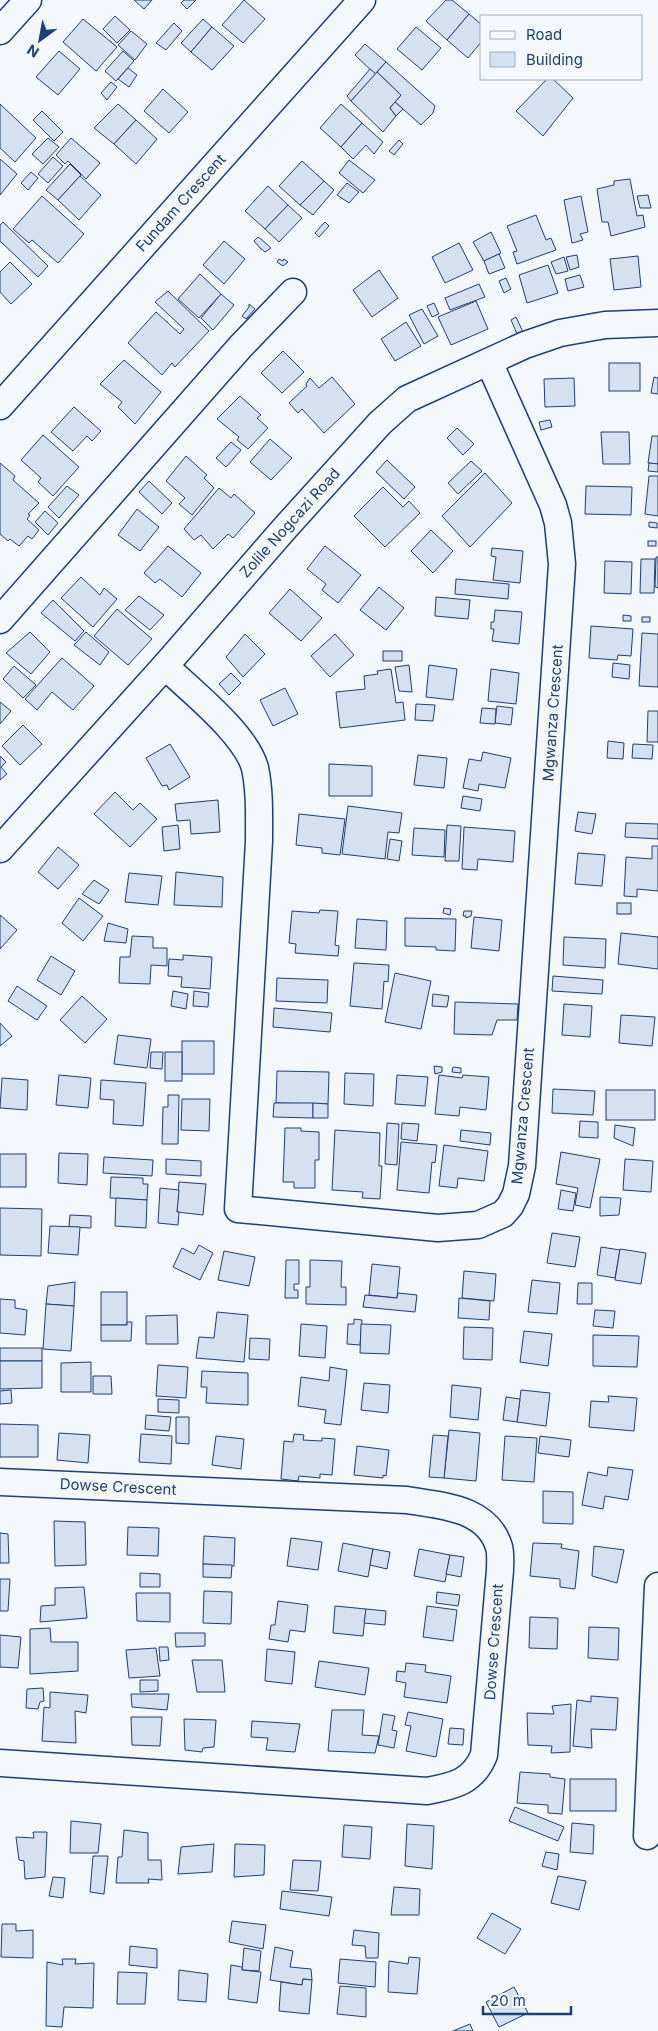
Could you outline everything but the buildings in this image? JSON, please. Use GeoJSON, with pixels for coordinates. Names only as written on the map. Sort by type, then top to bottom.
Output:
{"type":"FeatureCollection","features":[{"type":"Feature","properties":{"kind":"street"},"geometry":{"type":"LineString","coordinates":[[0,31],[28,0]]}},
{"type":"Feature","properties":{"kind":"street","name":"Fundam Crescent"},"geometry":{"type":"LineString","coordinates":[[0,406],[362,0]]}},
{"type":"Feature","properties":{"kind":"street"},"geometry":{"type":"LineString","coordinates":[[0,620],[241,346],[293,292]]}},
{"type":"Feature","properties":{"kind":"street","name":"Zolile Nogcazi Road"},"geometry":{"type":"LineString","coordinates":[[0,849],[165,666],[285,528],[380,423],[407,399],[525,345],[560,333],[605,325],[658,323]]}},
{"type":"Feature","properties":{"kind":"street","name":"Mgwanza Crescent"},"geometry":{"type":"LineString","coordinates":[[165,666],[232,730],[245,746],[254,767],[259,795],[259,840],[238,1209],[438,1228],[478,1225],[503,1214],[510,1206],[516,1194],[522,1166],[562,564],[558,523],[553,505],[489,362]]}},
{"type":"Feature","properties":{"kind":"street","name":"Dowse Crescent"},"geometry":{"type":"LineString","coordinates":[[0,1482],[407,1500],[459,1509],[479,1519],[492,1532],[500,1548],[500,1570],[484,1755],[474,1773],[448,1787],[427,1791],[0,1763]]}},
{"type":"Feature","properties":{"kind":"street"},"geometry":{"type":"LineString","coordinates":[[647,1836],[658,1586]]}}]}
